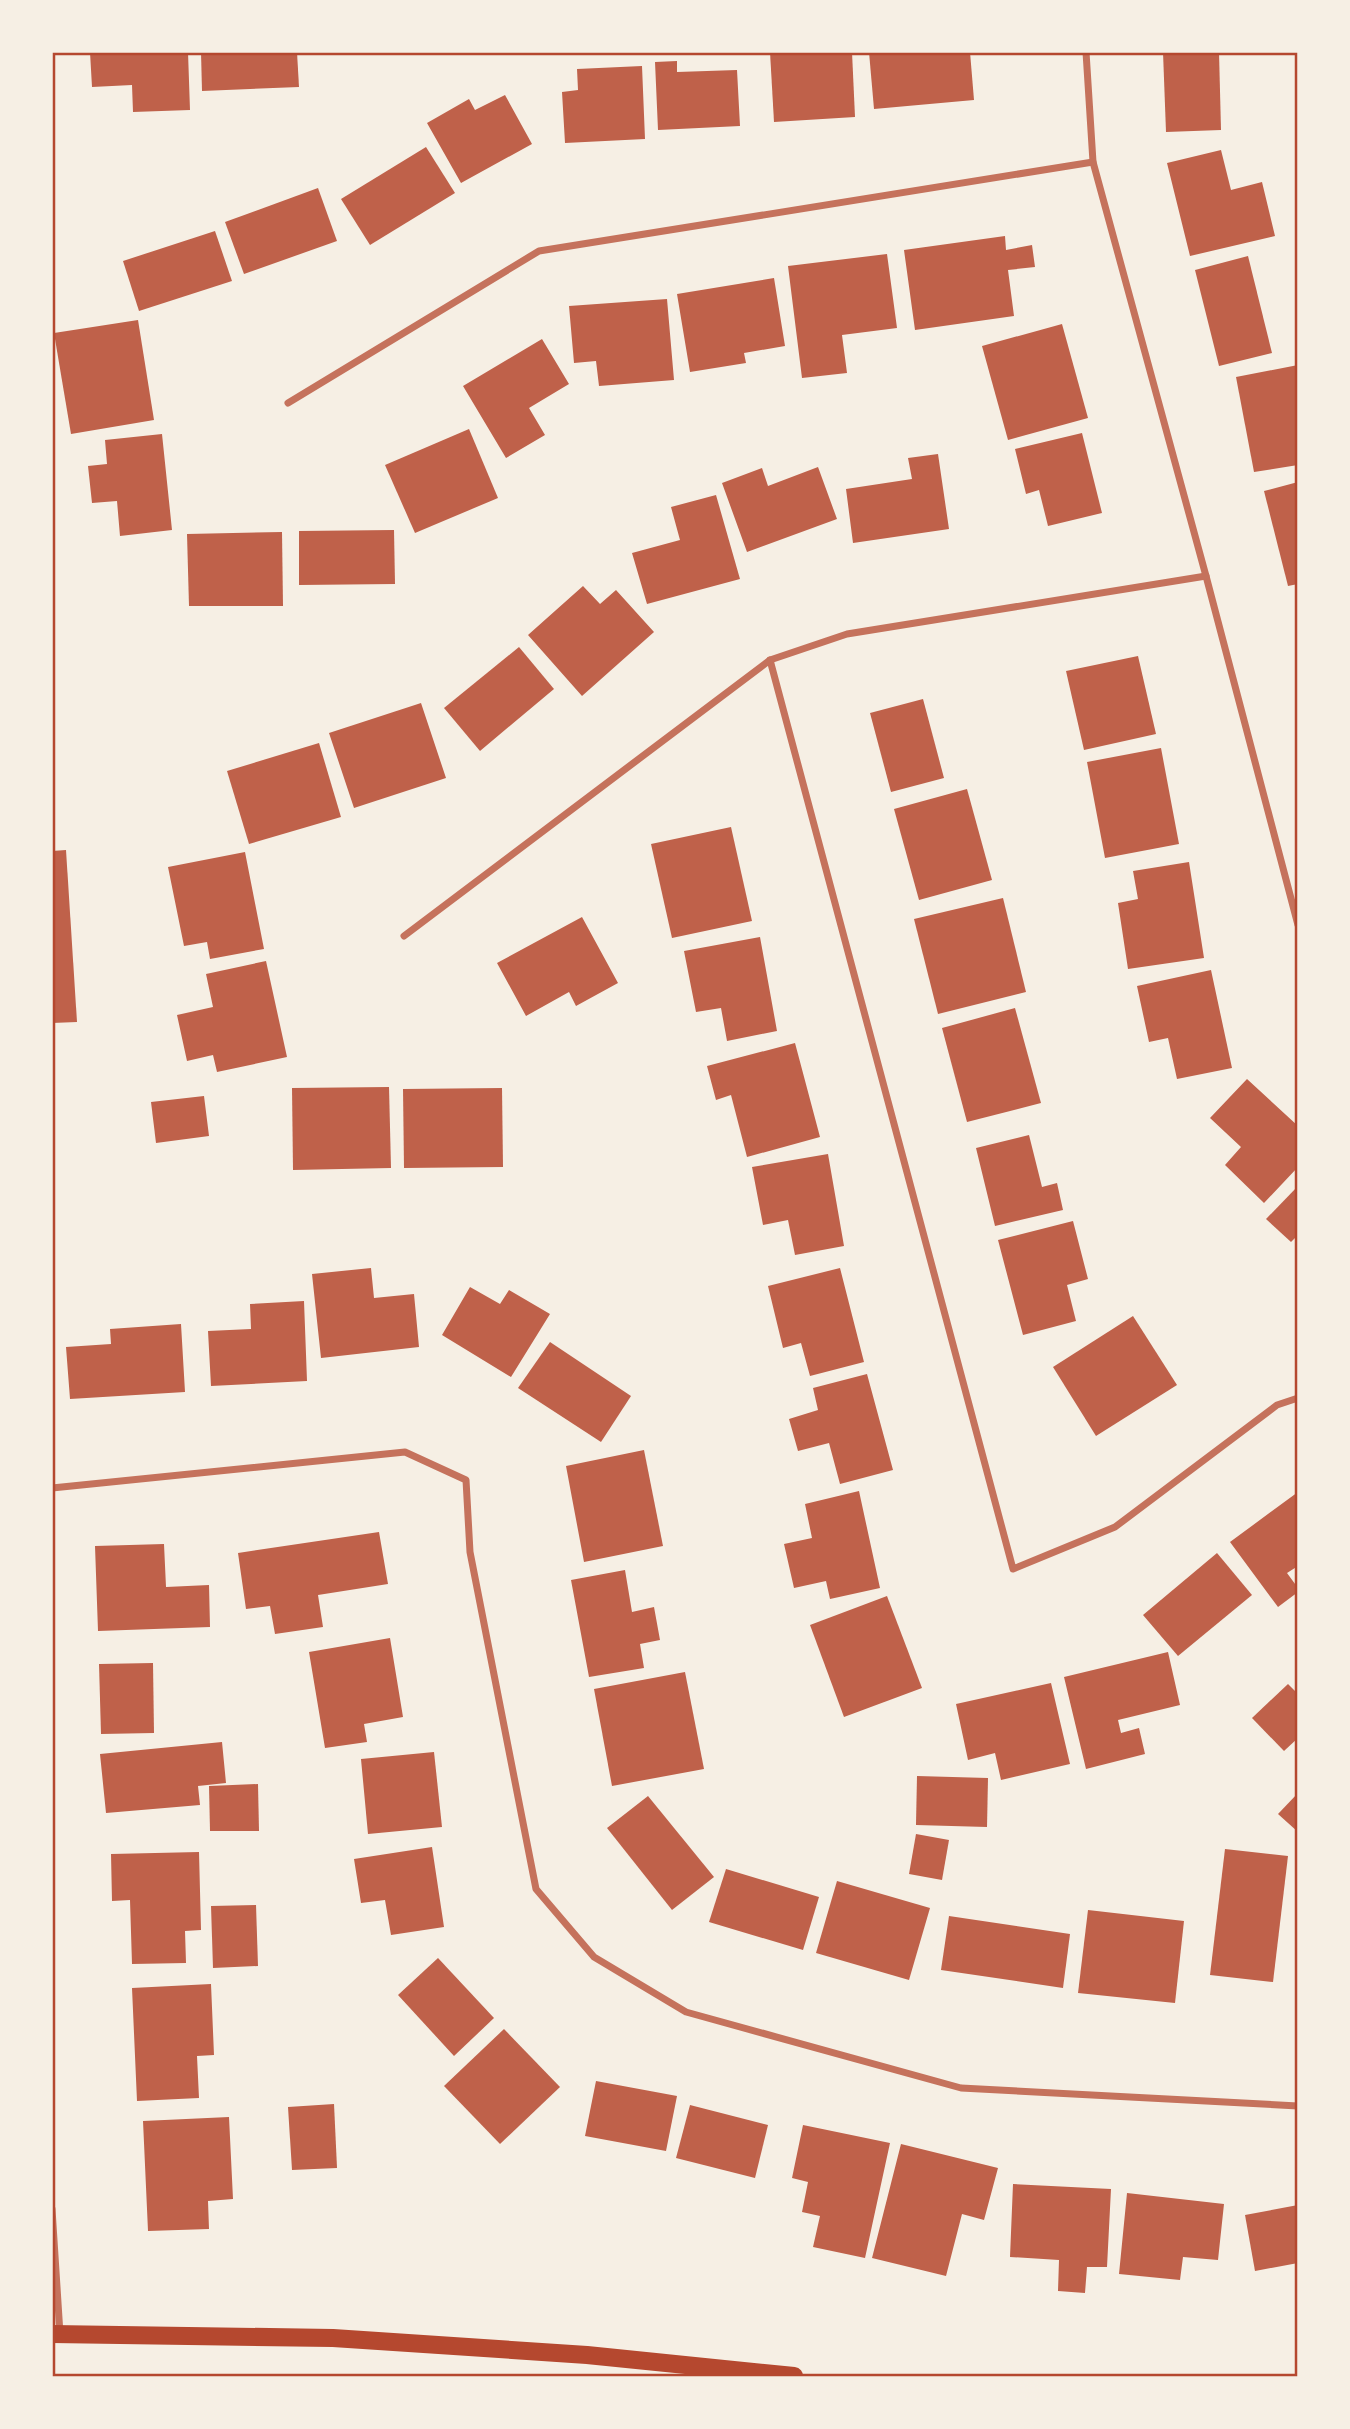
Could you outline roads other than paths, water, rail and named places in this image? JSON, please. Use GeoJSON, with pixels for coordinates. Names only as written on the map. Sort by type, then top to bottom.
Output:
{"type":"FeatureCollection","features":[{"type":"Feature","properties":{"kind":"main road"},"geometry":{"type":"LineString","coordinates":[[56,2334],[333,2338],[587,2355],[794,2376]]}},
{"type":"Feature","properties":{"kind":"street"},"geometry":{"type":"LineString","coordinates":[[1086,52],[1093,162],[1206,576],[1297,925]]}},
{"type":"Feature","properties":{"kind":"street"},"geometry":{"type":"LineString","coordinates":[[288,403],[539,251],[1093,162]]}},
{"type":"Feature","properties":{"kind":"street"},"geometry":{"type":"LineString","coordinates":[[404,936],[770,660],[847,634],[1206,576]]}},
{"type":"Feature","properties":{"kind":"street"},"geometry":{"type":"LineString","coordinates":[[770,660],[1013,1569],[1115,1527],[1277,1405],[1297,1398]]}},
{"type":"Feature","properties":{"kind":"street"},"geometry":{"type":"LineString","coordinates":[[52,1488],[405,1452],[466,1480],[470,1552],[536,1889],[594,1957],[686,2012],[961,2088],[1297,2106]]}},
{"type":"Feature","properties":{"kind":"street"},"geometry":{"type":"LineString","coordinates":[[52,2209],[56,2334]]}}]}
